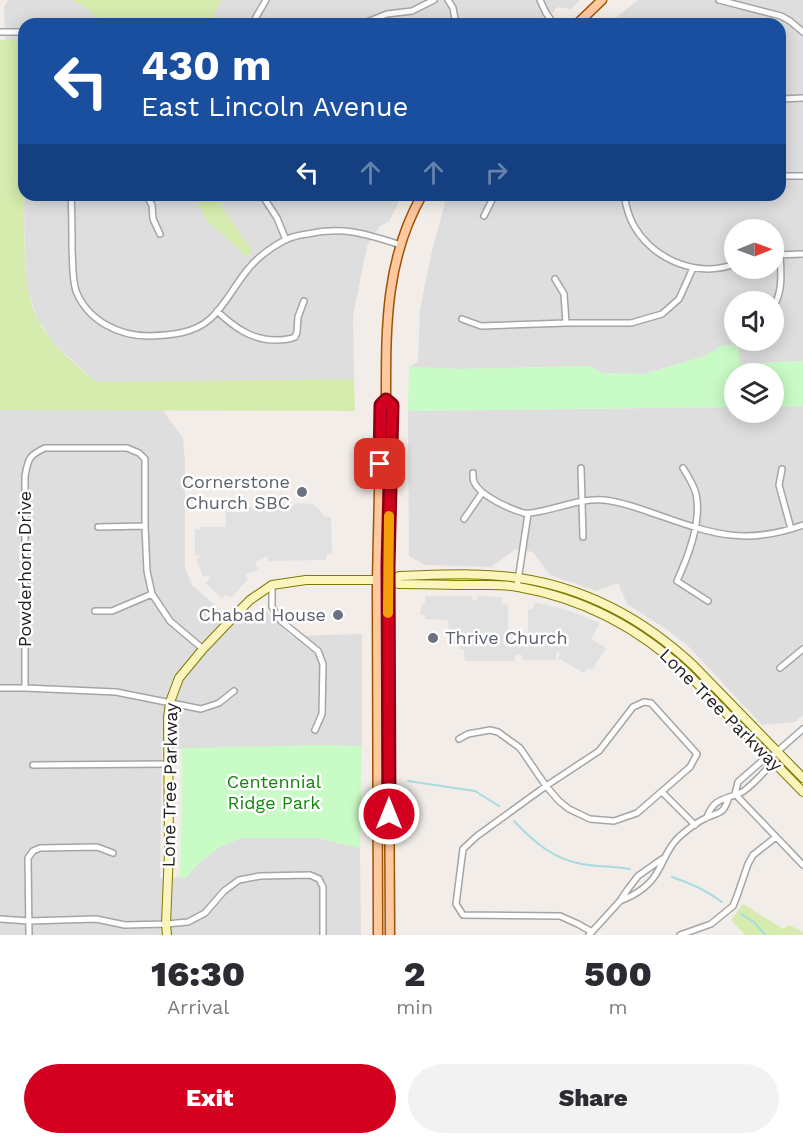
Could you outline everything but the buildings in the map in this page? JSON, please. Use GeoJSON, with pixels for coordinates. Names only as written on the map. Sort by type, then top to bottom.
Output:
{"type":"FeatureCollection","features":[{"type":"Feature","properties":{"kind":"main road"},"geometry":{"type":"LineString","coordinates":[[583,18],[602,0]]}},
{"type":"Feature","properties":{"kind":"main road"},"geometry":{"type":"LineString","coordinates":[[378,935],[377,580],[381,405],[386,400],[388,311],[392,279],[401,245],[419,201]]}},
{"type":"Feature","properties":{"kind":"main road"},"geometry":{"type":"LineString","coordinates":[[386,400],[392,405],[390,935]]}},
{"type":"Feature","properties":{"kind":"street"},"geometry":{"type":"LineString","coordinates":[[256,18],[266,0]]}},
{"type":"Feature","properties":{"kind":"street"},"geometry":{"type":"LineString","coordinates":[[377,18],[387,14],[412,11],[434,0]]}},
{"type":"Feature","properties":{"kind":"street"},"geometry":{"type":"LineString","coordinates":[[448,0],[453,8],[455,18]]}},
{"type":"Feature","properties":{"kind":"street"},"geometry":{"type":"LineString","coordinates":[[540,0],[550,18]]}},
{"type":"Feature","properties":{"kind":"street"},"geometry":{"type":"LineString","coordinates":[[719,0],[785,18]]}},
{"type":"Feature","properties":{"kind":"street"},"geometry":{"type":"LineString","coordinates":[[786,19],[803,32]]}},
{"type":"Feature","properties":{"kind":"street"},"geometry":{"type":"LineString","coordinates":[[0,32],[18,32]]}},
{"type":"Feature","properties":{"kind":"street"},"geometry":{"type":"LineString","coordinates":[[786,99],[803,98]]}},
{"type":"Feature","properties":{"kind":"street"},"geometry":{"type":"LineString","coordinates":[[786,176],[803,176]]}},
{"type":"Feature","properties":{"kind":"street"},"geometry":{"type":"LineString","coordinates":[[72,201],[73,276],[81,301],[100,321],[121,333],[134,335],[178,334],[200,326],[218,311],[253,263],[286,240],[331,230],[359,232],[401,245]]}},
{"type":"Feature","properties":{"kind":"street"},"geometry":{"type":"LineString","coordinates":[[150,201],[153,219],[160,234]]}},
{"type":"Feature","properties":{"kind":"street"},"geometry":{"type":"LineString","coordinates":[[266,201],[277,218],[286,240]]}},
{"type":"Feature","properties":{"kind":"street"},"geometry":{"type":"LineString","coordinates":[[484,216],[492,201]]}},
{"type":"Feature","properties":{"kind":"street"},"geometry":{"type":"LineString","coordinates":[[625,201],[633,224],[645,241],[661,255],[693,268],[724,267]]}},
{"type":"Feature","properties":{"kind":"street"},"geometry":{"type":"LineString","coordinates":[[784,255],[803,254]]}},
{"type":"Feature","properties":{"kind":"street"},"geometry":{"type":"LineString","coordinates":[[462,319],[481,326],[631,323],[662,314],[679,299],[693,268]]}},
{"type":"Feature","properties":{"kind":"street"},"geometry":{"type":"LineString","coordinates":[[555,279],[564,294],[566,323]]}},
{"type":"Feature","properties":{"kind":"street"},"geometry":{"type":"LineString","coordinates":[[218,311],[247,334],[268,340],[289,340],[295,337],[297,332],[298,317],[304,301]]}},
{"type":"Feature","properties":{"kind":"street","name":"Powderhorn Drive"},"geometry":{"type":"LineString","coordinates":[[26,688],[25,476],[27,462],[33,453],[45,448],[127,448],[139,453],[145,459],[145,526]]}},
{"type":"Feature","properties":{"kind":"street"},"geometry":{"type":"LineString","coordinates":[[581,468],[583,537]]}},
{"type":"Feature","properties":{"kind":"street"},"geometry":{"type":"LineString","coordinates":[[683,468],[695,490],[697,502],[695,528],[677,581],[708,601]]}},
{"type":"Feature","properties":{"kind":"street"},"geometry":{"type":"LineString","coordinates":[[782,469],[779,485],[790,529]]}},
{"type":"Feature","properties":{"kind":"street"},"geometry":{"type":"LineString","coordinates":[[473,473],[474,483],[483,493],[512,509],[528,514],[581,501],[602,500],[620,503],[695,528],[735,537],[755,536],[803,525]]}},
{"type":"Feature","properties":{"kind":"street"},"geometry":{"type":"LineString","coordinates":[[464,519],[483,493]]}},
{"type":"Feature","properties":{"kind":"street"},"geometry":{"type":"LineString","coordinates":[[517,587],[528,514]]}},
{"type":"Feature","properties":{"kind":"street"},"geometry":{"type":"LineString","coordinates":[[98,528],[145,526],[147,571],[152,594],[170,621],[203,649]]}},
{"type":"Feature","properties":{"kind":"street","name":"Lone Tree Parkway"},"geometry":{"type":"LineString","coordinates":[[167,935],[170,851],[168,718],[170,702],[179,678],[203,649],[250,600],[272,585],[306,580],[392,580],[399,576],[494,575],[518,577],[563,587],[625,614],[675,648],[803,778]]}},
{"type":"Feature","properties":{"kind":"street","name":"Lone Tree Parkway"},"geometry":{"type":"LineString","coordinates":[[392,580],[398,584],[517,587],[586,606],[637,632],[675,661],[803,792]]}},
{"type":"Feature","properties":{"kind":"street"},"geometry":{"type":"LineString","coordinates":[[272,585],[272,608],[281,621],[318,651],[323,664],[322,714],[315,730]]}},
{"type":"Feature","properties":{"kind":"street"},"geometry":{"type":"LineString","coordinates":[[94,611],[112,611],[152,594]]}},
{"type":"Feature","properties":{"kind":"street"},"geometry":{"type":"LineString","coordinates":[[780,668],[803,649]]}},
{"type":"Feature","properties":{"kind":"street"},"geometry":{"type":"LineString","coordinates":[[0,688],[116,692],[201,709],[219,703],[234,691]]}},
{"type":"Feature","properties":{"kind":"street"},"geometry":{"type":"LineString","coordinates":[[459,739],[468,734],[490,730],[498,732],[520,748],[546,786],[569,809],[590,819],[614,821],[637,813],[690,767],[697,754],[651,703],[644,702],[633,706],[599,751],[546,786],[477,836],[463,849],[456,904],[463,915],[560,916],[591,933],[620,902],[638,876],[664,857]]}},
{"type":"Feature","properties":{"kind":"street"},"geometry":{"type":"LineString","coordinates":[[707,817],[715,803],[742,793],[748,788],[768,767],[771,758],[803,729]]}},
{"type":"Feature","properties":{"kind":"street"},"geometry":{"type":"LineString","coordinates":[[620,902],[632,897],[650,881],[677,839],[707,817],[722,811],[738,782],[762,760],[771,758]]}},
{"type":"Feature","properties":{"kind":"street"},"geometry":{"type":"LineString","coordinates":[[33,765],[169,764]]}},
{"type":"Feature","properties":{"kind":"street"},"geometry":{"type":"LineString","coordinates":[[662,792],[695,825]]}},
{"type":"Feature","properties":{"kind":"street"},"geometry":{"type":"LineString","coordinates":[[732,796],[803,865]]}},
{"type":"Feature","properties":{"kind":"street"},"geometry":{"type":"LineString","coordinates":[[680,935],[711,924],[733,906],[753,855],[776,837]]}},
{"type":"Feature","properties":{"kind":"street"},"geometry":{"type":"LineString","coordinates":[[29,935],[28,858],[33,851],[40,848],[97,846],[113,853]]}},
{"type":"Feature","properties":{"kind":"street"},"geometry":{"type":"LineString","coordinates":[[0,918],[29,921],[96,919],[125,925],[188,922],[205,913],[224,891],[239,880],[260,876],[310,875],[319,879],[323,886],[323,935]]}},
{"type":"Feature","properties":{"kind":"shaded area"},"geometry":{"type":"Polygon","coordinates":[[[8,0],[72,0],[98,18],[18,18],[18,40],[5,40],[4,7],[8,0]]]}},
{"type":"Feature","properties":{"kind":"shaded area"},"geometry":{"type":"Polygon","coordinates":[[[221,0],[580,0],[571,9],[557,7],[549,18],[212,18],[221,0]]]}},
{"type":"Feature","properties":{"kind":"shaded area"},"geometry":{"type":"Polygon","coordinates":[[[638,0],[803,0],[803,361],[739,363],[738,351],[784,351],[784,291],[724,291],[724,345],[705,356],[644,374],[602,373],[589,366],[460,369],[409,367],[418,362],[420,309],[445,201],[786,201],[786,18],[616,18],[638,0]]]}},
{"type":"Feature","properties":{"kind":"shaded area"},"geometry":{"type":"Polygon","coordinates":[[[24,201],[197,201],[208,223],[246,257],[219,201],[399,201],[389,222],[380,226],[367,246],[353,316],[354,379],[96,382],[52,342],[37,318],[27,288],[24,201]]]}},
{"type":"Feature","properties":{"kind":"shaded area"},"geometry":{"type":"Polygon","coordinates":[[[803,406],[803,715],[795,722],[762,725],[689,647],[627,604],[618,583],[597,591],[550,575],[533,552],[516,549],[491,567],[425,565],[409,556],[408,411],[724,407],[724,423],[784,423],[784,407],[803,406]]]}},
{"type":"Feature","properties":{"kind":"shaded area"},"geometry":{"type":"Polygon","coordinates":[[[162,409],[183,438],[185,567],[192,585],[224,613],[241,624],[263,608],[291,636],[362,634],[362,746],[162,749],[160,878],[184,878],[218,848],[240,838],[319,838],[360,848],[361,935],[0,935],[0,410],[162,409]]]}},
{"type":"Feature","properties":{"kind":"shaded area"},"geometry":{"type":"Polygon","coordinates":[[[297,503],[312,504],[325,517],[331,517],[332,554],[327,554],[326,560],[268,561],[267,556],[255,562],[258,569],[245,576],[248,579],[231,598],[226,595],[222,598],[205,583],[210,578],[203,577],[196,559],[200,557],[195,556],[195,529],[226,527],[226,512],[244,512],[244,507],[282,506],[284,512],[297,503]]]}},
{"type":"Feature","properties":{"kind":"shaded area"},"geometry":{"type":"Polygon","coordinates":[[[425,596],[472,596],[473,601],[477,600],[477,596],[502,597],[502,604],[508,605],[508,640],[502,642],[507,647],[511,647],[514,643],[523,643],[525,647],[528,647],[528,609],[533,609],[535,602],[570,611],[600,623],[591,639],[606,648],[592,670],[587,668],[584,673],[558,658],[559,652],[556,653],[556,660],[522,660],[522,655],[515,655],[515,661],[465,661],[464,650],[450,640],[448,620],[425,619],[425,615],[420,615],[425,596]]]}},
{"type":"Feature","properties":{"kind":"green space"},"geometry":{"type":"Polygon","coordinates":[[[72,0],[221,0],[212,18],[98,18],[72,0]]]}},
{"type":"Feature","properties":{"kind":"green space"},"geometry":{"type":"Polygon","coordinates":[[[0,40],[18,40],[18,201],[24,201],[24,247],[29,295],[42,327],[63,353],[96,382],[354,379],[355,411],[0,410],[0,40]]]}},
{"type":"Feature","properties":{"kind":"green space"},"geometry":{"type":"Polygon","coordinates":[[[197,201],[219,201],[252,251],[246,257],[208,223],[197,201]]]}},
{"type":"Feature","properties":{"kind":"green space"},"geometry":{"type":"Polygon","coordinates":[[[723,345],[724,351],[739,351],[740,363],[724,363],[724,407],[408,411],[409,367],[460,369],[589,366],[602,373],[645,374],[705,356],[723,345]]]}},
{"type":"Feature","properties":{"kind":"green space"},"geometry":{"type":"Polygon","coordinates":[[[803,361],[803,406],[784,407],[784,363],[761,363],[803,361]]]}},
{"type":"Feature","properties":{"kind":"green space","name":"Centennial Ridge Park"},"geometry":{"type":"Polygon","coordinates":[[[362,746],[360,848],[319,838],[240,838],[218,848],[184,879],[180,877],[182,748],[362,746]]]}},
{"type":"Feature","properties":{"kind":"green space"},"geometry":{"type":"Polygon","coordinates":[[[743,904],[783,929],[789,925],[803,932],[803,935],[745,935],[731,920],[743,904]]]}},
{"type":"Feature","properties":{"kind":"waterway"},"geometry":{"type":"LineString","coordinates":[[408,781],[475,791],[499,806]]}},
{"type":"Feature","properties":{"kind":"waterway"},"geometry":{"type":"LineString","coordinates":[[514,821],[537,843],[562,858],[582,864],[630,869]]}},
{"type":"Feature","properties":{"kind":"waterway"},"geometry":{"type":"LineString","coordinates":[[672,877],[698,887],[722,902]]}},
{"type":"Feature","properties":{"kind":"waterway"},"geometry":{"type":"LineString","coordinates":[[741,914],[754,922],[765,935]]}},
{"type":"Feature","properties":{"kind":"slow traffic"},"geometry":{"type":"LineString","coordinates":[[388,613],[389,516]]}},
{"type":"Feature","properties":{"kind":"place","name":"Cornerstone Church SBC"},"geometry":{"type":"Point","coordinates":[302,492]}},
{"type":"Feature","properties":{"kind":"place","name":"Chabad House"},"geometry":{"type":"Point","coordinates":[338,615]}},
{"type":"Feature","properties":{"kind":"place","name":"Thrive Church"},"geometry":{"type":"Point","coordinates":[433,638]}},
{"type":"Feature","properties":{"kind":"route"},"geometry":{"type":"LineString","coordinates":[[380,464],[381,405],[386,400],[392,405],[388,566],[389,814]]}}]}
